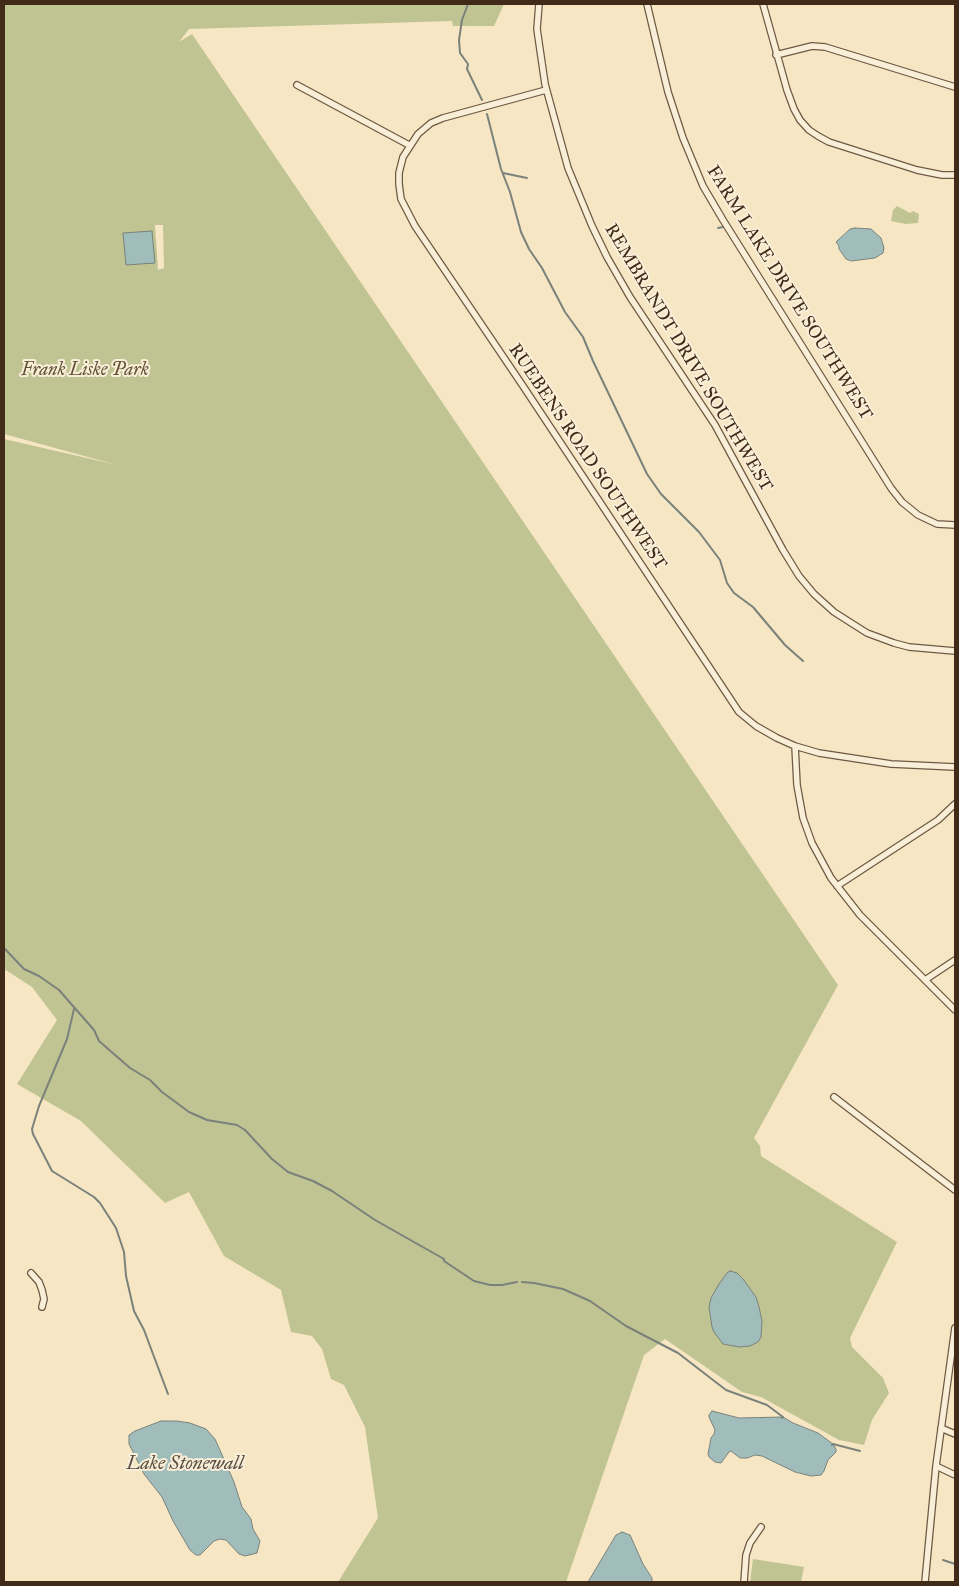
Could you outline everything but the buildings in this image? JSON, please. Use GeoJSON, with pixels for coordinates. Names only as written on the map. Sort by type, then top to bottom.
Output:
{"type":"FeatureCollection","features":[{"type":"Feature","properties":{"kind":"street","name":"REMBRANDT DRIVE SOUTHWEST"},"geometry":{"type":"LineString","coordinates":[[539,4],[537,29],[546,90],[568,168],[581,202],[607,257],[630,297],[715,425],[802,581],[834,612],[867,633],[894,643],[928,650],[955,651]]}},
{"type":"Feature","properties":{"kind":"street","name":"FARM LAKE DRIVE SOUTHWEST"},"geometry":{"type":"LineString","coordinates":[[647,4],[668,92],[682,138],[703,186],[723,220],[896,495],[902,502],[927,521],[937,524],[955,525]]}},
{"type":"Feature","properties":{"kind":"street"},"geometry":{"type":"LineString","coordinates":[[763,4],[776,55],[800,120],[818,136],[829,142],[917,170],[933,174],[955,175]]}},
{"type":"Feature","properties":{"kind":"street"},"geometry":{"type":"LineString","coordinates":[[776,55],[812,46],[826,47],[955,87]]}},
{"type":"Feature","properties":{"kind":"street"},"geometry":{"type":"LineString","coordinates":[[297,85],[409,146]]}},
{"type":"Feature","properties":{"kind":"street","name":"RUEBENS ROAD SOUTHWEST"},"geometry":{"type":"LineString","coordinates":[[546,90],[443,118],[431,123],[418,134],[403,156],[399,174],[401,199],[415,226],[739,712],[756,726],[777,738],[819,753],[891,764],[955,767]]}},
{"type":"Feature","properties":{"kind":"street"},"geometry":{"type":"LineString","coordinates":[[795,746],[797,785],[803,818],[812,843],[837,886],[860,915],[955,1010]]}},
{"type":"Feature","properties":{"kind":"street"},"geometry":{"type":"LineString","coordinates":[[837,886],[938,820],[955,804]]}},
{"type":"Feature","properties":{"kind":"street"},"geometry":{"type":"LineString","coordinates":[[924,980],[955,960]]}},
{"type":"Feature","properties":{"kind":"street"},"geometry":{"type":"LineString","coordinates":[[834,1097],[955,1190]]}},
{"type":"Feature","properties":{"kind":"street"},"geometry":{"type":"LineString","coordinates":[[31,1273],[40,1282],[44,1299],[42,1307]]}},
{"type":"Feature","properties":{"kind":"street"},"geometry":{"type":"LineString","coordinates":[[925,1582],[936,1466],[953,1355],[955,1328]]}},
{"type":"Feature","properties":{"kind":"street"},"geometry":{"type":"LineString","coordinates":[[941,1428],[955,1434]]}},
{"type":"Feature","properties":{"kind":"street"},"geometry":{"type":"LineString","coordinates":[[936,1466],[955,1475]]}},
{"type":"Feature","properties":{"kind":"street"},"geometry":{"type":"LineString","coordinates":[[744,1582],[746,1555],[750,1543],[761,1527]]}},
{"type":"Feature","properties":{"kind":"green space","name":"Frank Liske Park"},"geometry":{"type":"Polygon","coordinates":[[[4,4],[504,4],[494,26],[453,26],[452,21],[189,29],[179,42],[192,34],[838,985],[754,1138],[760,1146],[761,1156],[897,1242],[850,1338],[852,1347],[883,1378],[889,1393],[872,1420],[864,1445],[839,1440],[761,1397],[742,1392],[665,1339],[644,1355],[566,1582],[338,1582],[378,1518],[365,1427],[344,1385],[331,1379],[322,1349],[312,1336],[291,1332],[281,1290],[224,1256],[189,1192],[165,1203],[81,1121],[17,1084],[57,1020],[32,987],[4,969],[4,439],[117,465],[4,434],[4,4]],[[155,225],[158,270],[164,268],[163,225],[155,225]]]}},
{"type":"Feature","properties":{"kind":"green space"},"geometry":{"type":"Polygon","coordinates":[[[897,206],[910,213],[913,211],[919,214],[918,223],[906,224],[891,221],[893,210],[897,206]]]}},
{"type":"Feature","properties":{"kind":"green space"},"geometry":{"type":"Polygon","coordinates":[[[753,1559],[804,1567],[801,1582],[750,1582],[753,1559]]]}},
{"type":"Feature","properties":{"kind":"water"},"geometry":{"type":"Polygon","coordinates":[[[850,229],[871,229],[881,238],[884,248],[883,253],[875,258],[851,261],[846,259],[836,242],[850,229]]]}},
{"type":"Feature","properties":{"kind":"water"},"geometry":{"type":"Polygon","coordinates":[[[152,231],[155,263],[126,265],[123,233],[152,231]]]}},
{"type":"Feature","properties":{"kind":"water"},"geometry":{"type":"Polygon","coordinates":[[[730,1271],[737,1273],[743,1279],[756,1297],[759,1307],[762,1321],[761,1337],[758,1342],[750,1346],[739,1347],[723,1344],[712,1327],[709,1307],[711,1298],[719,1284],[730,1271]]]}},
{"type":"Feature","properties":{"kind":"water"},"geometry":{"type":"Polygon","coordinates":[[[712,1411],[739,1418],[783,1417],[818,1433],[833,1444],[836,1452],[828,1460],[821,1475],[811,1476],[795,1472],[762,1456],[755,1455],[740,1458],[731,1451],[721,1463],[715,1462],[708,1454],[711,1438],[715,1430],[709,1417],[712,1411]]]}},
{"type":"Feature","properties":{"kind":"water","name":"Lake Stonewall"},"geometry":{"type":"Polygon","coordinates":[[[161,1421],[190,1423],[206,1429],[215,1439],[234,1482],[242,1507],[251,1519],[253,1529],[260,1541],[257,1553],[245,1556],[239,1554],[226,1540],[220,1539],[214,1541],[200,1555],[196,1555],[190,1550],[162,1497],[144,1474],[129,1444],[129,1435],[161,1421]]]}},
{"type":"Feature","properties":{"kind":"water"},"geometry":{"type":"Polygon","coordinates":[[[622,1532],[630,1535],[643,1564],[652,1578],[652,1582],[588,1582],[616,1535],[622,1532]]]}},
{"type":"Feature","properties":{"kind":"waterway"},"geometry":{"type":"LineString","coordinates":[[468,4],[462,20],[459,40],[460,53],[468,64],[467,69],[482,100]]}},
{"type":"Feature","properties":{"kind":"waterway"},"geometry":{"type":"LineString","coordinates":[[487,114],[501,169],[510,192],[521,232],[565,312],[583,337],[647,474],[661,494],[699,532],[720,560],[727,583],[734,593],[753,607],[785,645],[803,661]]}},
{"type":"Feature","properties":{"kind":"waterway"},"geometry":{"type":"LineString","coordinates":[[503,173],[527,178]]}},
{"type":"Feature","properties":{"kind":"waterway"},"geometry":{"type":"LineString","coordinates":[[718,228],[723,227]]}},
{"type":"Feature","properties":{"kind":"waterway"},"geometry":{"type":"LineString","coordinates":[[4,948],[24,969],[39,976],[59,990],[94,1030],[99,1041],[130,1068],[150,1080],[162,1092],[189,1112],[207,1120],[237,1125],[245,1130],[272,1159],[288,1172],[313,1181],[332,1191],[375,1220],[444,1259],[444,1261],[474,1281],[490,1285],[517,1282]]}},
{"type":"Feature","properties":{"kind":"waterway"},"geometry":{"type":"LineString","coordinates":[[74,1009],[67,1039],[39,1106],[32,1129],[33,1134],[52,1171],[94,1197],[116,1228],[124,1252],[126,1276],[134,1311],[144,1330],[168,1394]]}},
{"type":"Feature","properties":{"kind":"waterway"},"geometry":{"type":"LineString","coordinates":[[522,1282],[563,1289],[590,1301],[626,1326],[678,1353],[726,1390],[767,1405],[782,1418]]}},
{"type":"Feature","properties":{"kind":"waterway"},"geometry":{"type":"LineString","coordinates":[[832,1445],[860,1451]]}},
{"type":"Feature","properties":{"kind":"waterway"},"geometry":{"type":"LineString","coordinates":[[943,1560],[955,1564]]}}]}
